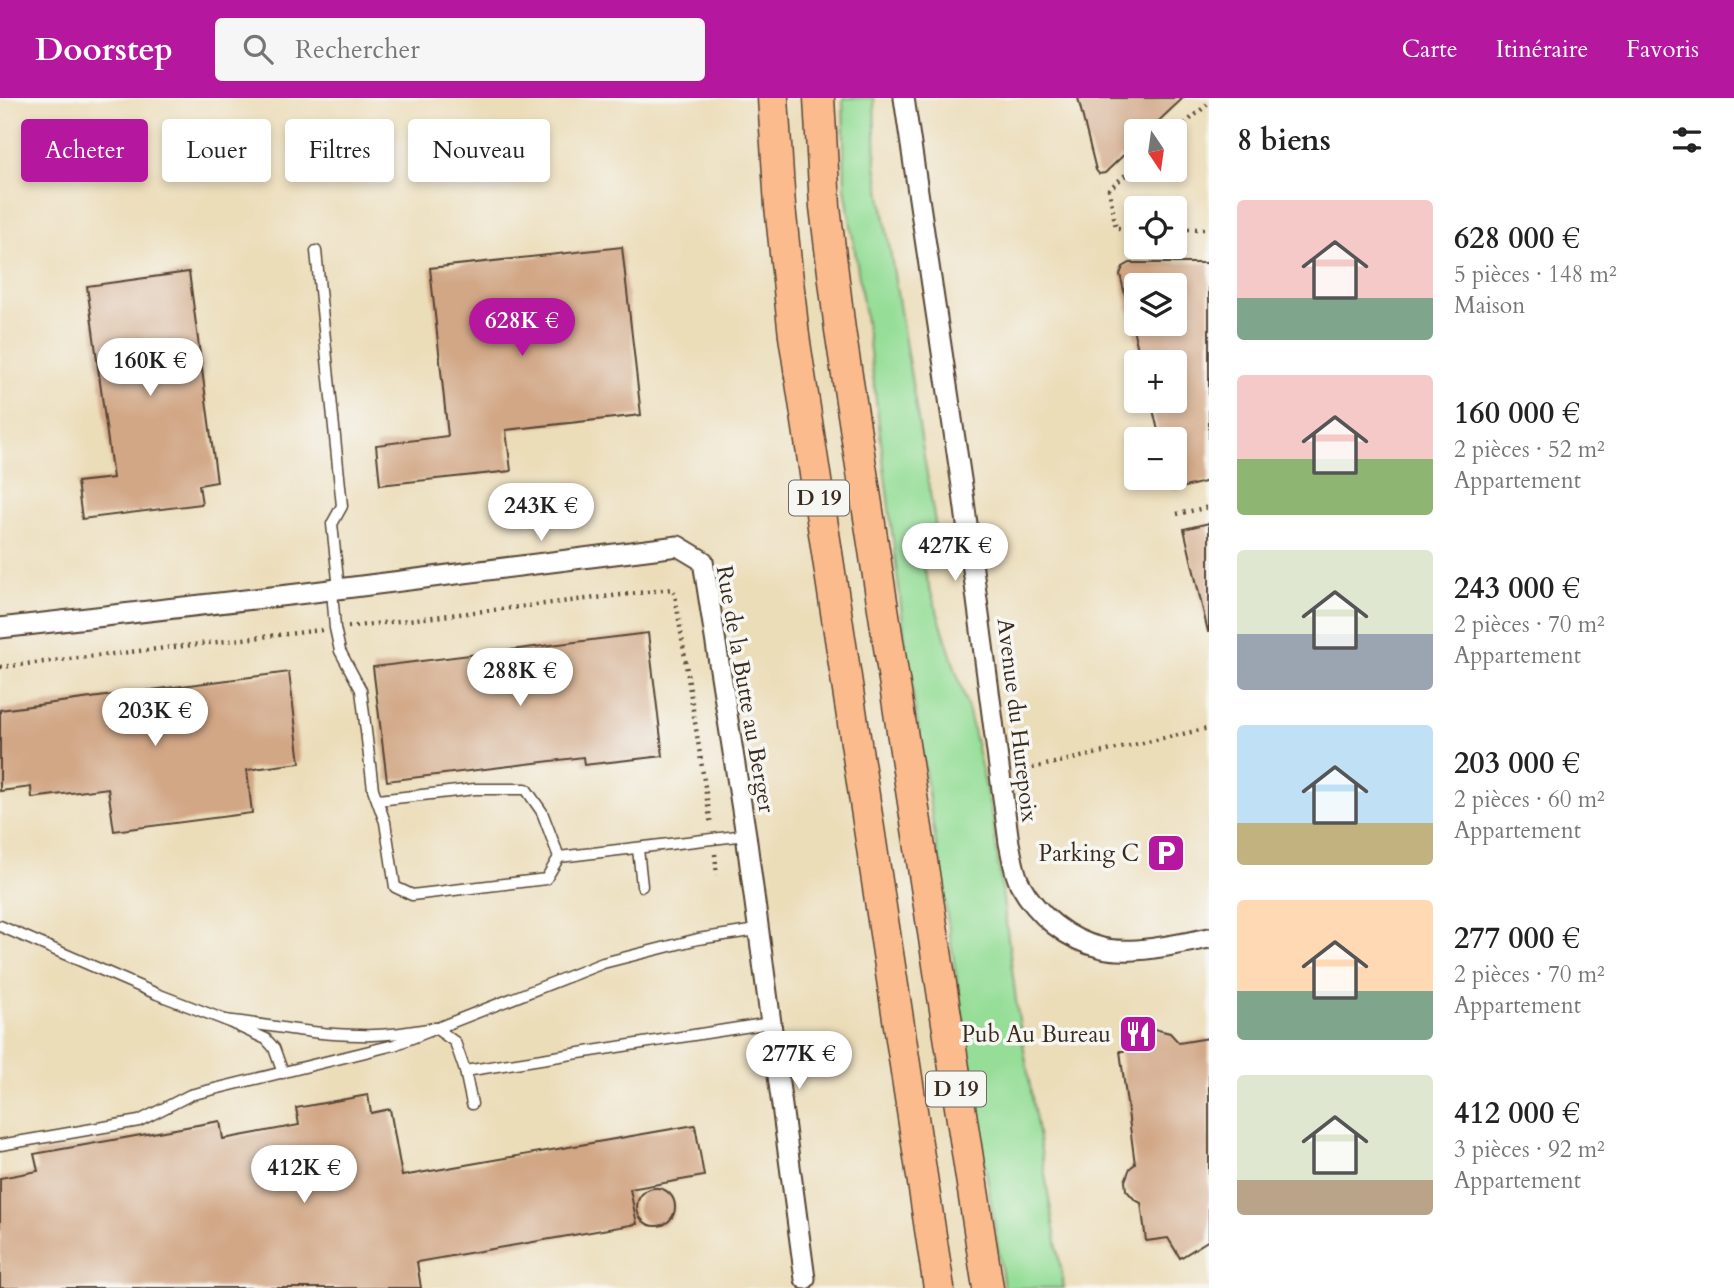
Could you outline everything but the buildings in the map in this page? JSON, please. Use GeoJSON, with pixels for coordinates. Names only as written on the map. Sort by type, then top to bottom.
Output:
{"type":"FeatureCollection","features":[{"type":"Feature","properties":{"kind":"main road","name":"D 19"},"geometry":{"type":"LineString","coordinates":[[773,98],[780,206],[794,336],[939,1288]]}},
{"type":"Feature","properties":{"kind":"main road","name":"D 19"},"geometry":{"type":"LineString","coordinates":[[819,98],[825,207],[840,330],[988,1288]]}},
{"type":"Feature","properties":{"kind":"street","name":"Avenue du Hurepoix"},"geometry":{"type":"LineString","coordinates":[[904,98],[960,472],[1009,843],[1018,882],[1039,911],[1065,933],[1103,949],[1145,949],[1209,938]]}},
{"type":"Feature","properties":{"kind":"street","name":"Rue de la Butte au Berger"},"geometry":{"type":"LineString","coordinates":[[0,628],[336,590],[678,545],[703,561],[746,835],[806,1285]]}},
{"type":"Feature","properties":{"kind":"lane"},"geometry":{"type":"LineString","coordinates":[[316,251],[342,506],[332,524],[335,628],[341,651],[361,690],[373,789],[385,822],[395,887],[412,895],[546,879],[559,857]]}},
{"type":"Feature","properties":{"kind":"lane"},"geometry":{"type":"LineString","coordinates":[[378,800],[475,789],[526,789],[542,811],[559,857]]}},
{"type":"Feature","properties":{"kind":"lane"},"geometry":{"type":"LineString","coordinates":[[559,857],[746,835]]}},
{"type":"Feature","properties":{"kind":"lane"},"geometry":{"type":"LineString","coordinates":[[638,849],[642,886]]}},
{"type":"Feature","properties":{"kind":"lane"},"geometry":{"type":"LineString","coordinates":[[0,926],[265,1039],[274,1048],[284,1073]]}},
{"type":"Feature","properties":{"kind":"lane"},"geometry":{"type":"LineString","coordinates":[[0,1145],[139,1121],[190,1096],[394,1045],[603,963],[698,939],[757,930]]}},
{"type":"Feature","properties":{"kind":"lane"},"geometry":{"type":"LineString","coordinates":[[225,1020],[312,1032],[357,1035],[392,1034],[435,1028],[455,1042],[472,1104]]}},
{"type":"Feature","properties":{"kind":"lane"},"geometry":{"type":"LineString","coordinates":[[465,1071],[770,1023]]}},
{"type":"Feature","properties":{"kind":"path"},"geometry":{"type":"LineString","coordinates":[[1187,122],[1209,103]]}},
{"type":"Feature","properties":{"kind":"path"},"geometry":{"type":"LineString","coordinates":[[1124,176],[1109,189],[1116,228],[1124,228]]}},
{"type":"Feature","properties":{"kind":"path"},"geometry":{"type":"LineString","coordinates":[[1187,229],[1209,229]]}},
{"type":"Feature","properties":{"kind":"path"},"geometry":{"type":"LineString","coordinates":[[1177,514],[1209,507]]}},
{"type":"Feature","properties":{"kind":"path"},"geometry":{"type":"LineString","coordinates":[[0,667],[672,589],[675,594],[714,839],[717,875]]}},
{"type":"Feature","properties":{"kind":"path"},"geometry":{"type":"LineString","coordinates":[[1000,776],[1209,728]]}},
{"type":"Feature","properties":{"kind":"green space"},"geometry":{"type":"Polygon","coordinates":[[[843,98],[874,98],[876,165],[935,523],[923,567],[969,712],[993,821],[1017,1008],[1064,1288],[1004,1288],[907,655],[868,335],[845,187],[843,98]]]}},
{"type":"Feature","properties":{"kind":"place","name":"Parking C"},"geometry":{"type":"Point","coordinates":[1166,853]}},
{"type":"Feature","properties":{"kind":"place","name":"Pub Au Bureau"},"geometry":{"type":"Point","coordinates":[1138,1034]}}]}
